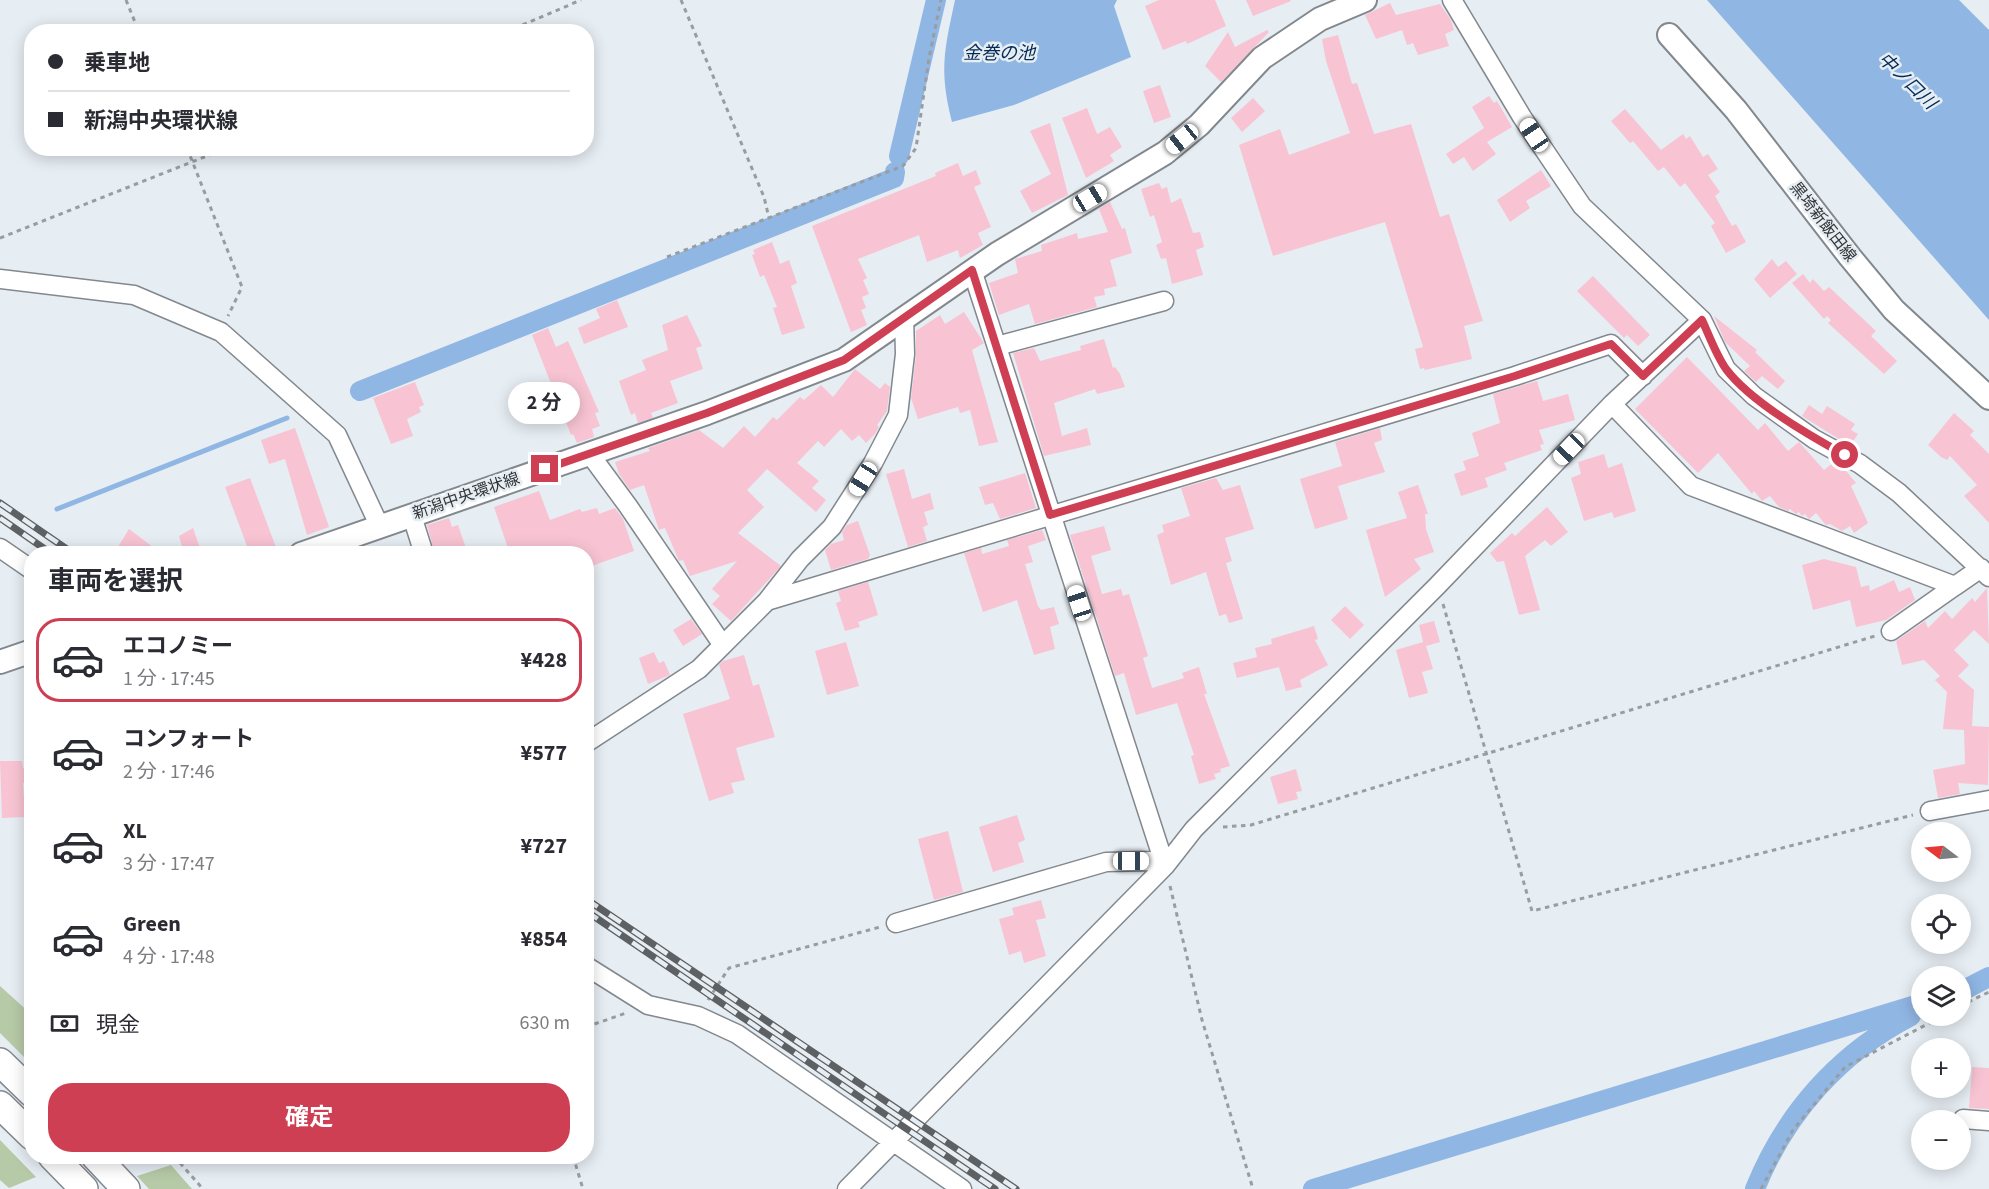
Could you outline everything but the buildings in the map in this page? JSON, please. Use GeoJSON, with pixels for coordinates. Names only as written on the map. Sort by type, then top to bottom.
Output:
{"type":"FeatureCollection","features":[{"type":"Feature","properties":{"kind":"highway"},"geometry":{"type":"LineString","coordinates":[[0,1062],[24,1085]]}},
{"type":"Feature","properties":{"kind":"highway"},"geometry":{"type":"LineString","coordinates":[[0,1105],[24,1128]]}},
{"type":"Feature","properties":{"kind":"highway"},"geometry":{"type":"LineString","coordinates":[[60,1164],[84,1189]]}},
{"type":"Feature","properties":{"kind":"highway"},"geometry":{"type":"LineString","coordinates":[[103,1164],[126,1189]]}},
{"type":"Feature","properties":{"kind":"main road","name":"新潟中央環状線"},"geometry":{"type":"LineString","coordinates":[[323,546],[707,413],[844,360],[972,270],[1165,153],[1199,125],[1262,58],[1320,18],[1365,0]]}},
{"type":"Feature","properties":{"kind":"main road","name":"黒埼新飯田線"},"geometry":{"type":"LineString","coordinates":[[1669,35],[1736,110],[1894,310],[1989,398]]}},
{"type":"Feature","properties":{"kind":"main road"},"geometry":{"type":"LineString","coordinates":[[0,662],[24,654]]}},
{"type":"Feature","properties":{"kind":"street"},"geometry":{"type":"LineString","coordinates":[[1452,0],[1522,117],[1582,206],[1702,320],[1726,369],[1754,396],[1814,439],[1860,464],[1891,487],[1985,573],[1955,586],[1891,631]]}},
{"type":"Feature","properties":{"kind":"street"},"geometry":{"type":"LineString","coordinates":[[972,270],[1165,866]]}},
{"type":"Feature","properties":{"kind":"street"},"geometry":{"type":"LineString","coordinates":[[0,279],[134,295],[221,332],[337,435],[379,525]]}},
{"type":"Feature","properties":{"kind":"street"},"geometry":{"type":"LineString","coordinates":[[997,346],[1164,301]]}},
{"type":"Feature","properties":{"kind":"street"},"geometry":{"type":"LineString","coordinates":[[594,738],[699,669],[766,601],[800,559],[832,527],[873,463],[898,416],[905,354],[904,317]]}},
{"type":"Feature","properties":{"kind":"street"},"geometry":{"type":"LineString","coordinates":[[847,1189],[1165,866],[1194,829],[1437,585],[1612,404],[1702,320]]}},
{"type":"Feature","properties":{"kind":"street"},"geometry":{"type":"LineString","coordinates":[[766,601],[1503,380],[1611,344],[1643,376]]}},
{"type":"Feature","properties":{"kind":"street"},"geometry":{"type":"LineString","coordinates":[[1612,404],[1691,486],[1955,586]]}},
{"type":"Feature","properties":{"kind":"street"},"geometry":{"type":"LineString","coordinates":[[589,453],[722,644]]}},
{"type":"Feature","properties":{"kind":"street"},"geometry":{"type":"LineString","coordinates":[[412,516],[421,546]]}},
{"type":"Feature","properties":{"kind":"street"},"geometry":{"type":"LineString","coordinates":[[0,548],[24,564]]}},
{"type":"Feature","properties":{"kind":"street"},"geometry":{"type":"LineString","coordinates":[[1930,811],[1989,800]]}},
{"type":"Feature","properties":{"kind":"street"},"geometry":{"type":"LineString","coordinates":[[896,923],[1106,862],[1150,861],[1165,866]]}},
{"type":"Feature","properties":{"kind":"street"},"geometry":{"type":"LineString","coordinates":[[594,971],[648,1005],[698,1016],[737,1034],[962,1189]]}},
{"type":"Feature","properties":{"kind":"street"},"geometry":{"type":"LineString","coordinates":[[1971,1120],[1989,1121]]}},
{"type":"Feature","properties":{"kind":"path"},"geometry":{"type":"LineString","coordinates":[[126,0],[136,24]]}},
{"type":"Feature","properties":{"kind":"path"},"geometry":{"type":"LineString","coordinates":[[525,24],[581,0]]}},
{"type":"Feature","properties":{"kind":"path"},"geometry":{"type":"LineString","coordinates":[[681,0],[764,197],[769,218]]}},
{"type":"Feature","properties":{"kind":"path"},"geometry":{"type":"LineString","coordinates":[[667,257],[903,166],[916,147],[929,58],[941,0]]}},
{"type":"Feature","properties":{"kind":"path"},"geometry":{"type":"LineString","coordinates":[[190,156],[242,287],[221,332]]}},
{"type":"Feature","properties":{"kind":"path"},"geometry":{"type":"LineString","coordinates":[[0,238],[207,156]]}},
{"type":"Feature","properties":{"kind":"path"},"geometry":{"type":"LineString","coordinates":[[1437,585],[1532,910],[1930,811]]}},
{"type":"Feature","properties":{"kind":"path"},"geometry":{"type":"LineString","coordinates":[[1194,829],[1251,825],[1891,631]]}},
{"type":"Feature","properties":{"kind":"path"},"geometry":{"type":"LineString","coordinates":[[1165,866],[1202,1020],[1253,1189]]}},
{"type":"Feature","properties":{"kind":"path"},"geometry":{"type":"LineString","coordinates":[[698,1016],[729,968],[896,923]]}},
{"type":"Feature","properties":{"kind":"path"},"geometry":{"type":"LineString","coordinates":[[1971,1001],[1989,992]]}},
{"type":"Feature","properties":{"kind":"path"},"geometry":{"type":"LineString","coordinates":[[594,1024],[648,1005]]}},
{"type":"Feature","properties":{"kind":"path"},"geometry":{"type":"LineString","coordinates":[[1761,1189],[1793,1130],[1845,1067],[1924,1026]]}},
{"type":"Feature","properties":{"kind":"path"},"geometry":{"type":"LineString","coordinates":[[181,1164],[202,1189]]}},
{"type":"Feature","properties":{"kind":"path"},"geometry":{"type":"LineString","coordinates":[[575,1164],[583,1189]]}},
{"type":"Feature","properties":{"kind":"green space"},"geometry":{"type":"Polygon","coordinates":[[[0,986],[24,1008],[24,1057],[0,1033],[0,986]]]}},
{"type":"Feature","properties":{"kind":"green space"},"geometry":{"type":"Polygon","coordinates":[[[0,1140],[36,1177],[9,1188],[0,1180],[0,1140]]]}},
{"type":"Feature","properties":{"kind":"green space"},"geometry":{"type":"Polygon","coordinates":[[[171,1165],[192,1189],[149,1189],[137,1176],[171,1165]]]}},
{"type":"Feature","properties":{"kind":"water","name":"金巻の池"},"geometry":{"type":"Polygon","coordinates":[[[955,0],[1117,0],[1114,6],[1131,57],[1014,105],[952,122],[945,89],[944,61],[955,0]]]}},
{"type":"Feature","properties":{"kind":"water","name":"中ノ口川"},"geometry":{"type":"Polygon","coordinates":[[[1707,0],[1959,0],[1989,30],[1989,320],[1707,0]]]}},
{"type":"Feature","properties":{"kind":"waterway"},"geometry":{"type":"LineString","coordinates":[[899,156],[936,0]]}},
{"type":"Feature","properties":{"kind":"waterway"},"geometry":{"type":"LineString","coordinates":[[360,391],[894,178],[895,172]]}},
{"type":"Feature","properties":{"kind":"waterway"},"geometry":{"type":"LineString","coordinates":[[57,509],[287,418]]}},
{"type":"Feature","properties":{"kind":"waterway"},"geometry":{"type":"LineString","coordinates":[[1971,986],[1989,977]]}},
{"type":"Feature","properties":{"kind":"waterway"},"geometry":{"type":"LineString","coordinates":[[1313,1189],[1911,1006]]}},
{"type":"Feature","properties":{"kind":"waterway"},"geometry":{"type":"LineString","coordinates":[[1755,1189],[1782,1136],[1817,1088],[1860,1048],[1911,1016]]}},
{"type":"Feature","properties":{"kind":"railway"},"geometry":{"type":"LineString","coordinates":[[0,503],[62,546]]}},
{"type":"Feature","properties":{"kind":"railway"},"geometry":{"type":"LineString","coordinates":[[0,518],[40,546]]}},
{"type":"Feature","properties":{"kind":"railway"},"geometry":{"type":"LineString","coordinates":[[594,904],[1016,1189]]}},
{"type":"Feature","properties":{"kind":"railway"},"geometry":{"type":"LineString","coordinates":[[594,916],[995,1189]]}},
{"type":"Feature","properties":{"kind":"route"},"geometry":{"type":"LineString","coordinates":[[545,469],[707,413],[844,360],[972,270],[1050,515],[1515,376],[1611,344],[1643,376],[1702,320],[1726,369],[1754,396],[1814,439],[1845,455]]}}]}
